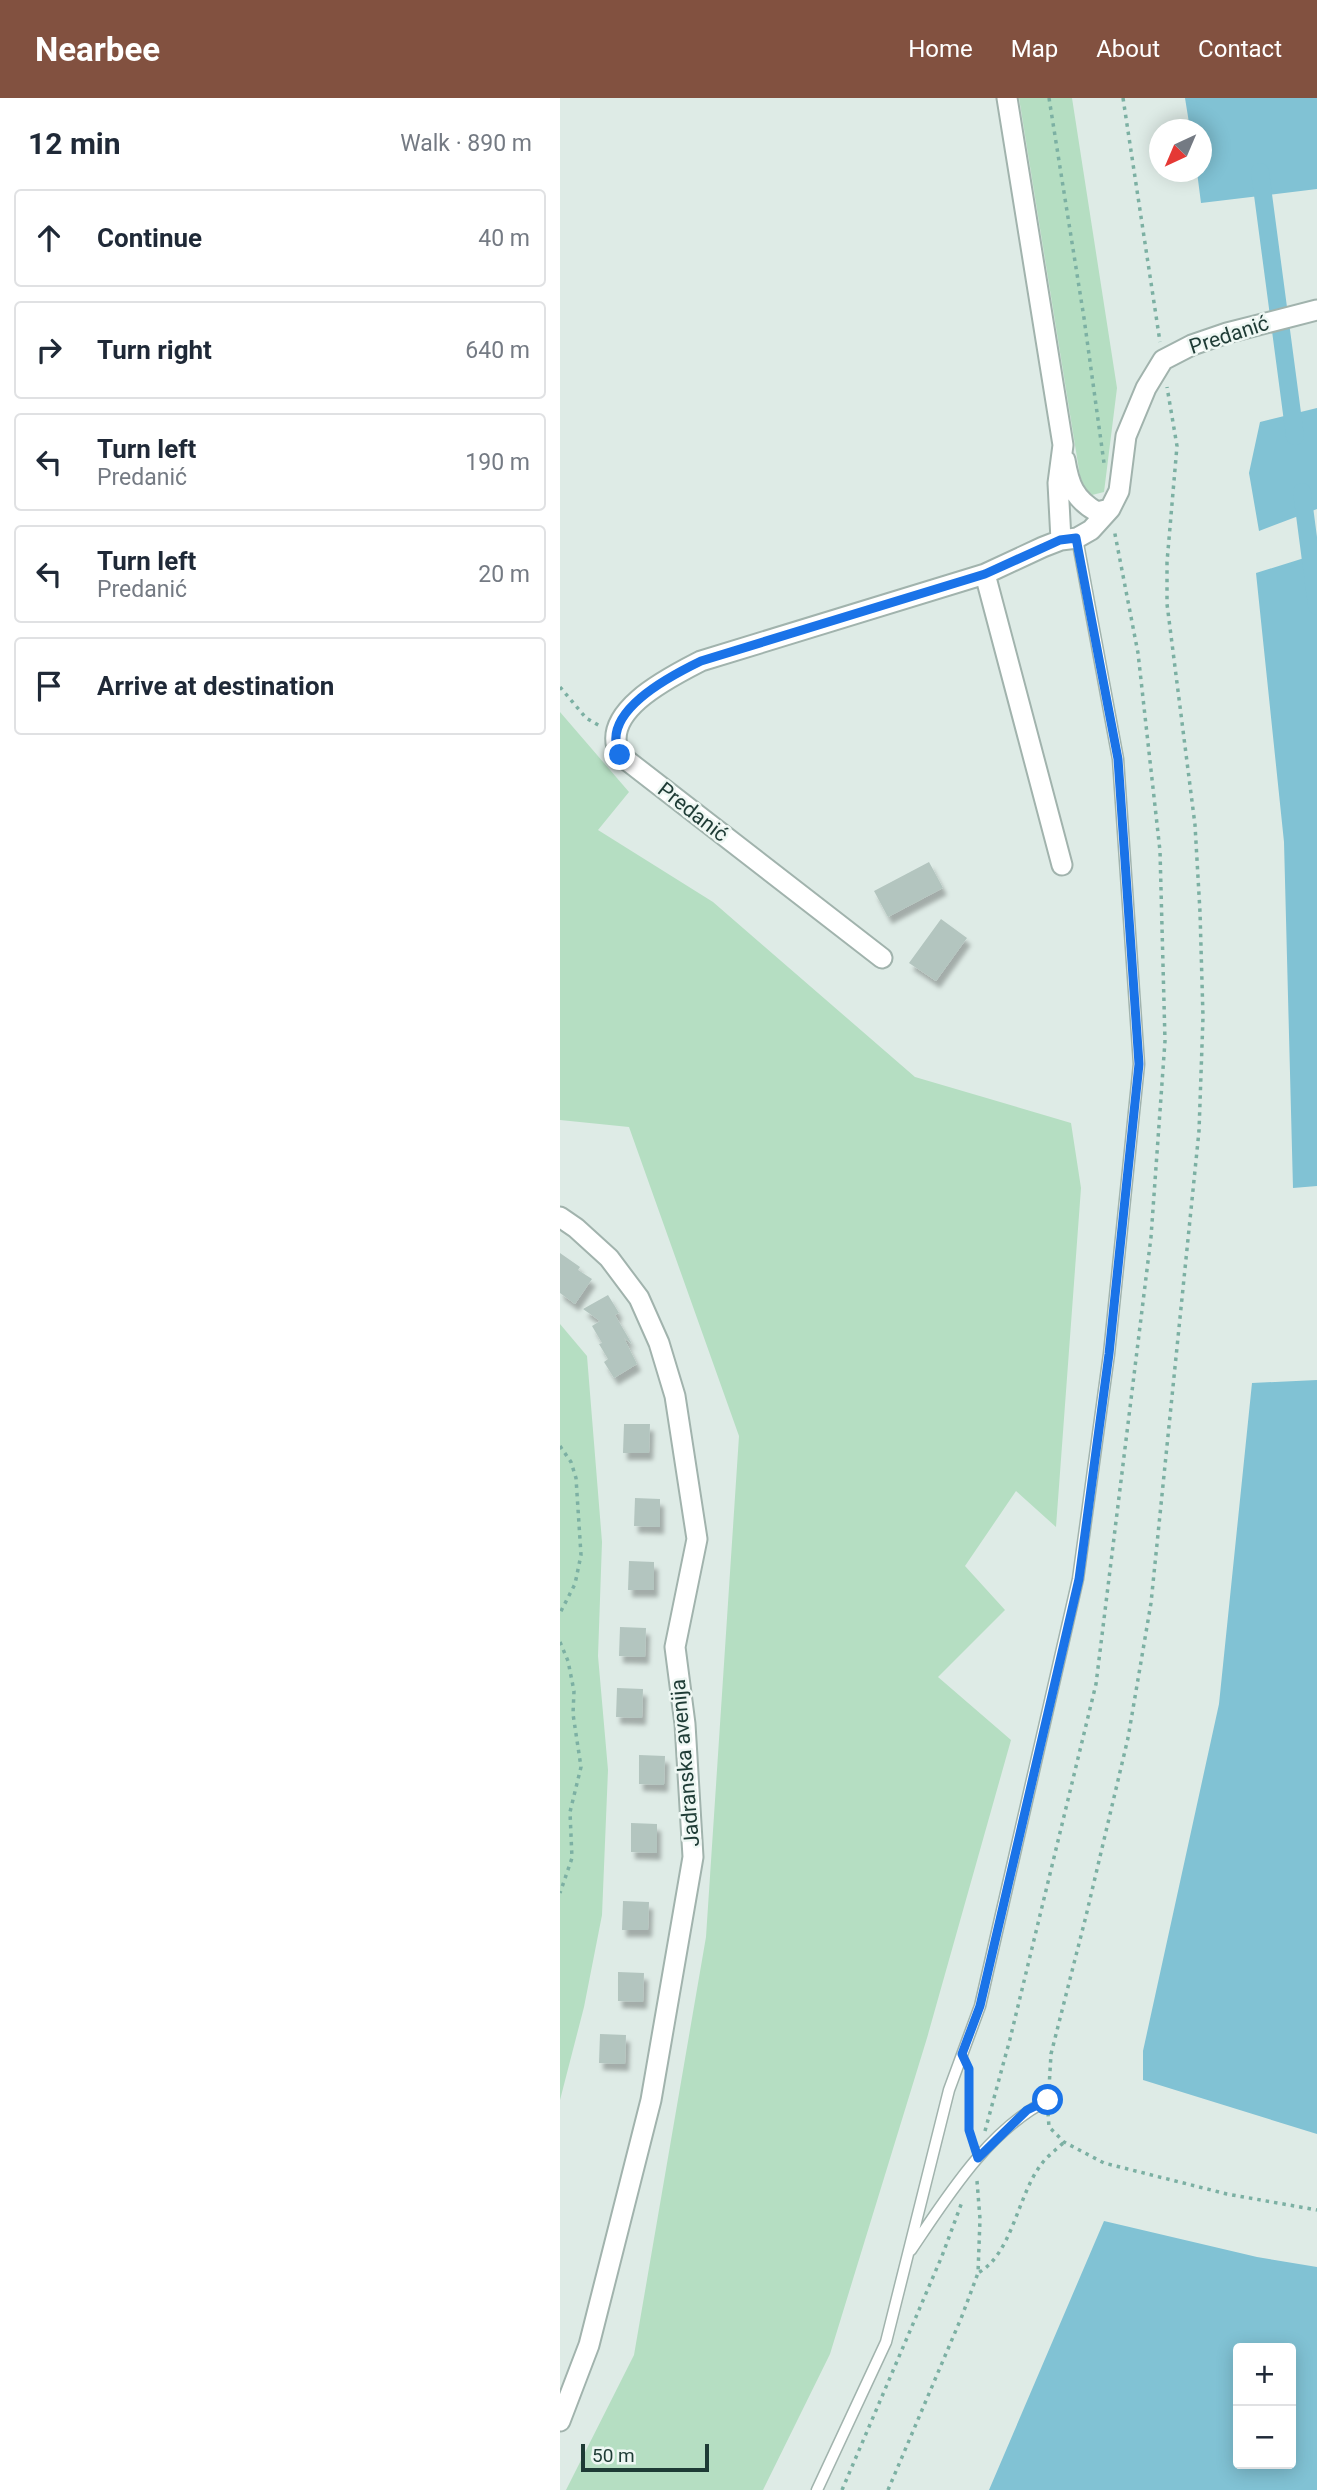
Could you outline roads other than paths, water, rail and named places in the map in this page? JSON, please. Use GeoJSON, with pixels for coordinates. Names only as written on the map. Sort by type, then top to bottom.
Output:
{"type":"FeatureCollection","features":[{"type":"Feature","properties":{"kind":"street"},"geometry":{"type":"LineString","coordinates":[[1007,98],[1069,483],[1082,500],[1097,512],[1110,509]]}},
{"type":"Feature","properties":{"kind":"street","name":"Predanić"},"geometry":{"type":"LineString","coordinates":[[882,958],[620,755],[614,744],[617,727],[630,707],[672,676],[701,661],[985,574],[1091,530],[1110,509],[1119,491],[1126,436],[1146,388],[1163,360],[1192,345],[1227,333],[1317,310]]}},
{"type":"Feature","properties":{"kind":"street"},"geometry":{"type":"LineString","coordinates":[[1063,445],[1058,484],[1068,539]]}},
{"type":"Feature","properties":{"kind":"street"},"geometry":{"type":"LineString","coordinates":[[985,574],[1062,865]]}},
{"type":"Feature","properties":{"kind":"street","name":"Jadranska avenija"},"geometry":{"type":"LineString","coordinates":[[560,1217],[576,1227],[609,1258],[639,1298],[659,1343],[675,1396],[697,1539],[675,1647],[685,1724],[693,1857],[650,2100],[589,2345],[560,2421]]}},
{"type":"Feature","properties":{"kind":"lane"},"geometry":{"type":"LineString","coordinates":[[817,2490],[886,2342],[948,2090],[980,2006],[1079,1579],[1109,1354],[1139,1064],[1118,759],[1068,539]]}},
{"type":"Feature","properties":{"kind":"lane"},"geometry":{"type":"LineString","coordinates":[[905,2258],[978,2158],[1027,2110],[1048,2100]]}},
{"type":"Feature","properties":{"kind":"water"},"geometry":{"type":"Polygon","coordinates":[[[1185,98],[1317,98],[1317,189],[1201,203],[1198,182],[1212,182],[1212,119],[1188,119],[1185,98]]]}},
{"type":"Feature","properties":{"kind":"water"},"geometry":{"type":"Polygon","coordinates":[[[1317,408],[1317,509],[1259,531],[1249,473],[1260,422],[1317,408]]]}},
{"type":"Feature","properties":{"kind":"water"},"geometry":{"type":"Polygon","coordinates":[[[1317,554],[1317,1186],[1293,1188],[1284,842],[1256,573],[1317,554]]]}},
{"type":"Feature","properties":{"kind":"water"},"geometry":{"type":"Polygon","coordinates":[[[1317,1380],[1317,2134],[1143,2080],[1143,2051],[1219,1704],[1252,1383],[1317,1380]]]}},
{"type":"Feature","properties":{"kind":"water"},"geometry":{"type":"Polygon","coordinates":[[[1104,2221],[1257,2257],[1317,2267],[1317,2490],[989,2490],[1104,2221]]]}},
{"type":"Feature","properties":{"kind":"waterway"},"geometry":{"type":"LineString","coordinates":[[1260,172],[1295,436]]}},
{"type":"Feature","properties":{"kind":"waterway"},"geometry":{"type":"LineString","coordinates":[[1302,492],[1317,606]]}}]}
